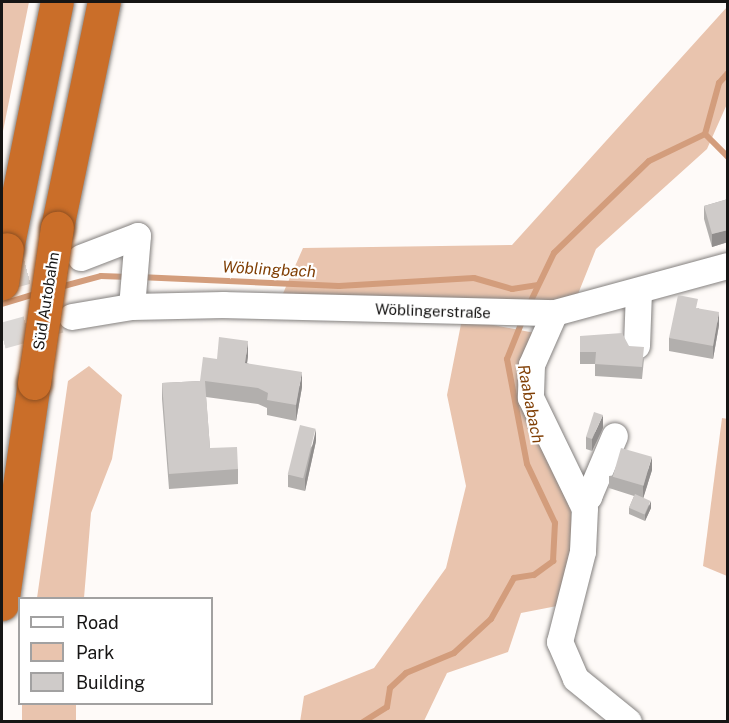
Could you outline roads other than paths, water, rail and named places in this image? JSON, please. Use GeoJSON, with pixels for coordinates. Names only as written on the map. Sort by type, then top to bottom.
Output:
{"type":"FeatureCollection","features":[{"type":"Feature","properties":{"kind":"highway"},"geometry":{"type":"LineString","coordinates":[[2,283],[57,2]]}},
{"type":"Feature","properties":{"kind":"highway","name":"Süd Autobahn"},"geometry":{"type":"LineString","coordinates":[[2,604],[57,228],[104,2]]}},
{"type":"Feature","properties":{"kind":"street"},"geometry":{"type":"LineString","coordinates":[[81,258],[138,236],[132,303]]}},
{"type":"Feature","properties":{"kind":"street","name":"Wöblingerstraße"},"geometry":{"type":"LineString","coordinates":[[72,317],[132,303],[547,313],[639,292],[728,266]]}},
{"type":"Feature","properties":{"kind":"street"},"geometry":{"type":"LineString","coordinates":[[637,346],[639,292]]}},
{"type":"Feature","properties":{"kind":"street"},"geometry":{"type":"LineString","coordinates":[[547,313],[532,365],[531,398],[581,500],[583,552],[560,642],[576,679],[629,722]]}},
{"type":"Feature","properties":{"kind":"street"},"geometry":{"type":"LineString","coordinates":[[581,500],[589,497],[615,436]]}},
{"type":"Feature","properties":{"kind":"waterway","name":"Raababach"},"geometry":{"type":"LineString","coordinates":[[528,307],[554,253],[649,161],[705,134],[719,83],[728,73]]}},
{"type":"Feature","properties":{"kind":"waterway"},"geometry":{"type":"LineString","coordinates":[[705,134],[728,157]]}},
{"type":"Feature","properties":{"kind":"waterway","name":"Wöblingbach"},"geometry":{"type":"LineString","coordinates":[[60,287],[101,276],[129,277]]}},
{"type":"Feature","properties":{"kind":"waterway","name":"Wöblingbach"},"geometry":{"type":"LineString","coordinates":[[139,277],[339,286],[474,278],[512,289],[537,285]]}},
{"type":"Feature","properties":{"kind":"waterway","name":"Wöblingbach"},"geometry":{"type":"LineString","coordinates":[[2,304],[35,294]]}},
{"type":"Feature","properties":{"kind":"waterway","name":"Raababach"},"geometry":{"type":"LineString","coordinates":[[363,722],[387,707],[390,688],[406,673],[454,653],[491,619],[514,578],[534,575],[553,561],[555,523],[527,464],[507,359],[523,319]]}},
{"type":"Feature","properties":{"kind":"tunnel"},"geometry":{"type":"LineString","coordinates":[[2,278],[66,261]]}},
{"type":"Feature","properties":{"kind":"tunnel"},"geometry":{"type":"LineString","coordinates":[[2,336],[60,320]]}}]}
